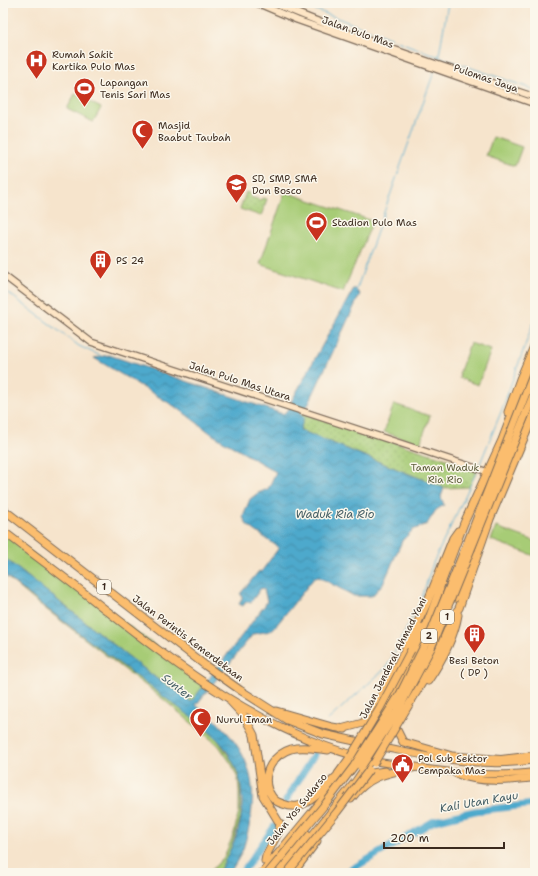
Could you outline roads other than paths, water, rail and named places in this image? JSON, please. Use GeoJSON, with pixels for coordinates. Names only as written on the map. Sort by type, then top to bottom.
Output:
{"type":"FeatureCollection","features":[{"type":"Feature","properties":{"kind":"highway"},"geometry":{"type":"LineString","coordinates":[[499,445],[518,383],[535,344]]}},
{"type":"Feature","properties":{"kind":"highway","name":"Jalan Jenderal Ahmad Yani"},"geometry":{"type":"LineString","coordinates":[[354,756],[365,744],[381,718],[416,653],[464,523],[486,471],[502,440],[535,354]]}},
{"type":"Feature","properties":{"kind":"highway","name":"2"},"geometry":{"type":"LineString","coordinates":[[268,873],[326,803],[354,766],[400,694],[432,630],[535,370]]}},
{"type":"Feature","properties":{"kind":"highway","name":"2"},"geometry":{"type":"LineString","coordinates":[[275,873],[351,780],[379,741],[400,706],[431,648],[535,391]]}},
{"type":"Feature","properties":{"kind":"highway","name":"1"},"geometry":{"type":"LineString","coordinates":[[287,873],[337,812],[372,762],[399,723],[433,663],[454,615],[459,608],[493,511],[535,412]]}},
{"type":"Feature","properties":{"kind":"highway","name":"Jalan Perintis Kemerdekaan"},"geometry":{"type":"LineString","coordinates":[[3,509],[214,672],[283,719],[321,734],[380,747]]}},
{"type":"Feature","properties":{"kind":"highway"},"geometry":{"type":"LineString","coordinates":[[341,729],[363,723],[373,711],[409,642],[453,538],[464,523]]}},
{"type":"Feature","properties":{"kind":"highway","name":"1"},"geometry":{"type":"LineString","coordinates":[[3,531],[169,659],[220,693],[260,717],[297,736],[319,745]]}},
{"type":"Feature","properties":{"kind":"highway","name":"1"},"geometry":{"type":"LineString","coordinates":[[282,873],[372,762],[409,700],[427,664],[472,557],[478,554]]}},
{"type":"Feature","properties":{"kind":"highway","name":"Jalan Jenderal Ahmad Yani"},"geometry":{"type":"LineString","coordinates":[[354,756],[411,650],[440,589]]}},
{"type":"Feature","properties":{"kind":"highway"},"geometry":{"type":"LineString","coordinates":[[404,708],[411,706],[438,667],[458,617],[459,608]]}},
{"type":"Feature","properties":{"kind":"highway"},"geometry":{"type":"LineString","coordinates":[[409,700],[420,692]]}},
{"type":"Feature","properties":{"kind":"highway"},"geometry":{"type":"LineString","coordinates":[[220,693],[232,702],[244,716],[254,734],[262,791],[265,801],[279,821],[278,833],[266,856],[268,859]]}},
{"type":"Feature","properties":{"kind":"highway"},"geometry":{"type":"LineString","coordinates":[[266,707],[341,729],[364,728],[381,718]]}},
{"type":"Feature","properties":{"kind":"highway"},"geometry":{"type":"LineString","coordinates":[[394,724],[403,742],[449,755]]}},
{"type":"Feature","properties":{"kind":"highway"},"geometry":{"type":"LineString","coordinates":[[365,744],[372,762]]}},
{"type":"Feature","properties":{"kind":"highway"},"geometry":{"type":"LineString","coordinates":[[337,776],[315,796],[300,805],[288,806],[274,800],[267,786],[267,772],[270,766],[280,754],[292,749],[319,745],[342,751],[372,762]]}},
{"type":"Feature","properties":{"kind":"highway"},"geometry":{"type":"LineString","coordinates":[[354,756],[380,747]]}},
{"type":"Feature","properties":{"kind":"highway","name":"Jalan Yos Sudarso"},"geometry":{"type":"LineString","coordinates":[[256,873],[354,756]]}},
{"type":"Feature","properties":{"kind":"highway","name":"Jalan Yos Sudarso"},"geometry":{"type":"LineString","coordinates":[[262,873],[354,756]]}},
{"type":"Feature","properties":{"kind":"highway"},"geometry":{"type":"LineString","coordinates":[[356,781],[377,772],[417,768]]}},
{"type":"Feature","properties":{"kind":"highway"},"geometry":{"type":"LineString","coordinates":[[293,873],[363,786],[379,776],[401,770]]}},
{"type":"Feature","properties":{"kind":"main road"},"geometry":{"type":"LineString","coordinates":[[380,747],[438,758],[492,763],[535,760]]}},
{"type":"Feature","properties":{"kind":"main road"},"geometry":{"type":"LineString","coordinates":[[438,758],[449,755],[501,759],[535,755]]}},
{"type":"Feature","properties":{"kind":"main road"},"geometry":{"type":"LineString","coordinates":[[372,762],[449,772],[498,775],[535,772]]}},
{"type":"Feature","properties":{"kind":"main road"},"geometry":{"type":"LineString","coordinates":[[449,772],[464,778],[485,780],[535,778]]}},
{"type":"Feature","properties":{"kind":"street","name":"Jalan Pulo Mas"},"geometry":{"type":"LineString","coordinates":[[256,3],[297,20],[432,65]]}},
{"type":"Feature","properties":{"kind":"street","name":"Jalan Pulo Mas"},"geometry":{"type":"LineString","coordinates":[[273,3],[432,65]]}},
{"type":"Feature","properties":{"kind":"street","name":"Pulomas Jaya"},"geometry":{"type":"LineString","coordinates":[[432,65],[535,97]]}},
{"type":"Feature","properties":{"kind":"street","name":"Pulomas Jaya"},"geometry":{"type":"LineString","coordinates":[[441,68],[535,104]]}},
{"type":"Feature","properties":{"kind":"street","name":"Jalan Pulo Mas Utara"},"geometry":{"type":"LineString","coordinates":[[3,275],[91,342],[486,471]]}},
{"type":"Feature","properties":{"kind":"water","name":"Waduk Ria Rio"},"geometry":{"type":"Polygon","coordinates":[[[354,288],[360,294],[307,407],[299,412],[304,418],[300,430],[444,488],[441,497],[444,505],[436,510],[427,524],[413,530],[402,541],[384,582],[372,596],[354,596],[319,577],[314,578],[275,627],[270,631],[253,634],[196,705],[215,720],[235,743],[248,766],[251,779],[252,807],[243,849],[230,873],[218,873],[235,838],[240,824],[242,808],[239,776],[228,753],[210,732],[194,719],[3,574],[3,557],[161,682],[177,691],[191,702],[267,601],[264,589],[261,588],[251,602],[246,602],[243,606],[239,604],[242,599],[242,595],[240,594],[259,571],[261,572],[278,549],[278,547],[247,525],[243,517],[250,499],[258,493],[268,489],[276,472],[213,435],[179,409],[94,358],[109,355],[283,414],[289,409],[292,400],[354,288]]]}},
{"type":"Feature","properties":{"kind":"waterway"},"geometry":{"type":"LineString","coordinates":[[298,3],[434,55],[535,90]]}},
{"type":"Feature","properties":{"kind":"waterway"},"geometry":{"type":"LineString","coordinates":[[438,61],[448,3]]}},
{"type":"Feature","properties":{"kind":"waterway"},"geometry":{"type":"LineString","coordinates":[[356,291],[434,72]]}},
{"type":"Feature","properties":{"kind":"waterway"},"geometry":{"type":"LineString","coordinates":[[3,289],[79,346],[101,356]]}},
{"type":"Feature","properties":{"kind":"waterway"},"geometry":{"type":"LineString","coordinates":[[479,466],[501,412],[535,318]]}},
{"type":"Feature","properties":{"kind":"waterway"},"geometry":{"type":"LineString","coordinates":[[328,720],[387,667],[421,600],[433,563],[477,471]]}},
{"type":"Feature","properties":{"kind":"waterway"},"geometry":{"type":"LineString","coordinates":[[286,801],[314,755]]}},
{"type":"Feature","properties":{"kind":"waterway","name":"Kali Utan Kayu"},"geometry":{"type":"LineString","coordinates":[[345,873],[434,821],[475,811],[535,804]]}},
{"type":"Feature","properties":{"kind":"waterway"},"geometry":{"type":"LineString","coordinates":[[242,873],[274,827]]}},
{"type":"Feature","properties":{"kind":"place","name":"Rumah Sakit Kartika Pulo Mas"},"geometry":{"type":"Point","coordinates":[36,80]}},
{"type":"Feature","properties":{"kind":"place","name":"Lapangan Tenis Sari Mas"},"geometry":{"type":"Point","coordinates":[84,108]}},
{"type":"Feature","properties":{"kind":"place","name":"Masjid Baabut Taubah"},"geometry":{"type":"Point","coordinates":[143,150]}},
{"type":"Feature","properties":{"kind":"place","name":"SD, SMP, SMA Don Bosco"},"geometry":{"type":"Point","coordinates":[237,204]}},
{"type":"Feature","properties":{"kind":"place","name":"Stadion Pulo Mas"},"geometry":{"type":"Point","coordinates":[316,242]}},
{"type":"Feature","properties":{"kind":"place","name":"PS 24"},"geometry":{"type":"Point","coordinates":[100,280]}},
{"type":"Feature","properties":{"kind":"place","name":"Besi Beton ( DP )"},"geometry":{"type":"Point","coordinates":[474,654]}},
{"type":"Feature","properties":{"kind":"place","name":"Nurul Iman"},"geometry":{"type":"Point","coordinates":[201,738]}},
{"type":"Feature","properties":{"kind":"place","name":"Pol Sub Sektor Cempaka Mas"},"geometry":{"type":"Point","coordinates":[402,784]}},
{"type":"Feature","properties":{"kind":"park label","name":"Taman Waduk Ria Rio"},"geometry":{"type":"Point","coordinates":[445,472]}},
{"type":"Feature","properties":{"kind":"water label","name":"Sunter"},"geometry":{"type":"Point","coordinates":[177,687]}}]}
